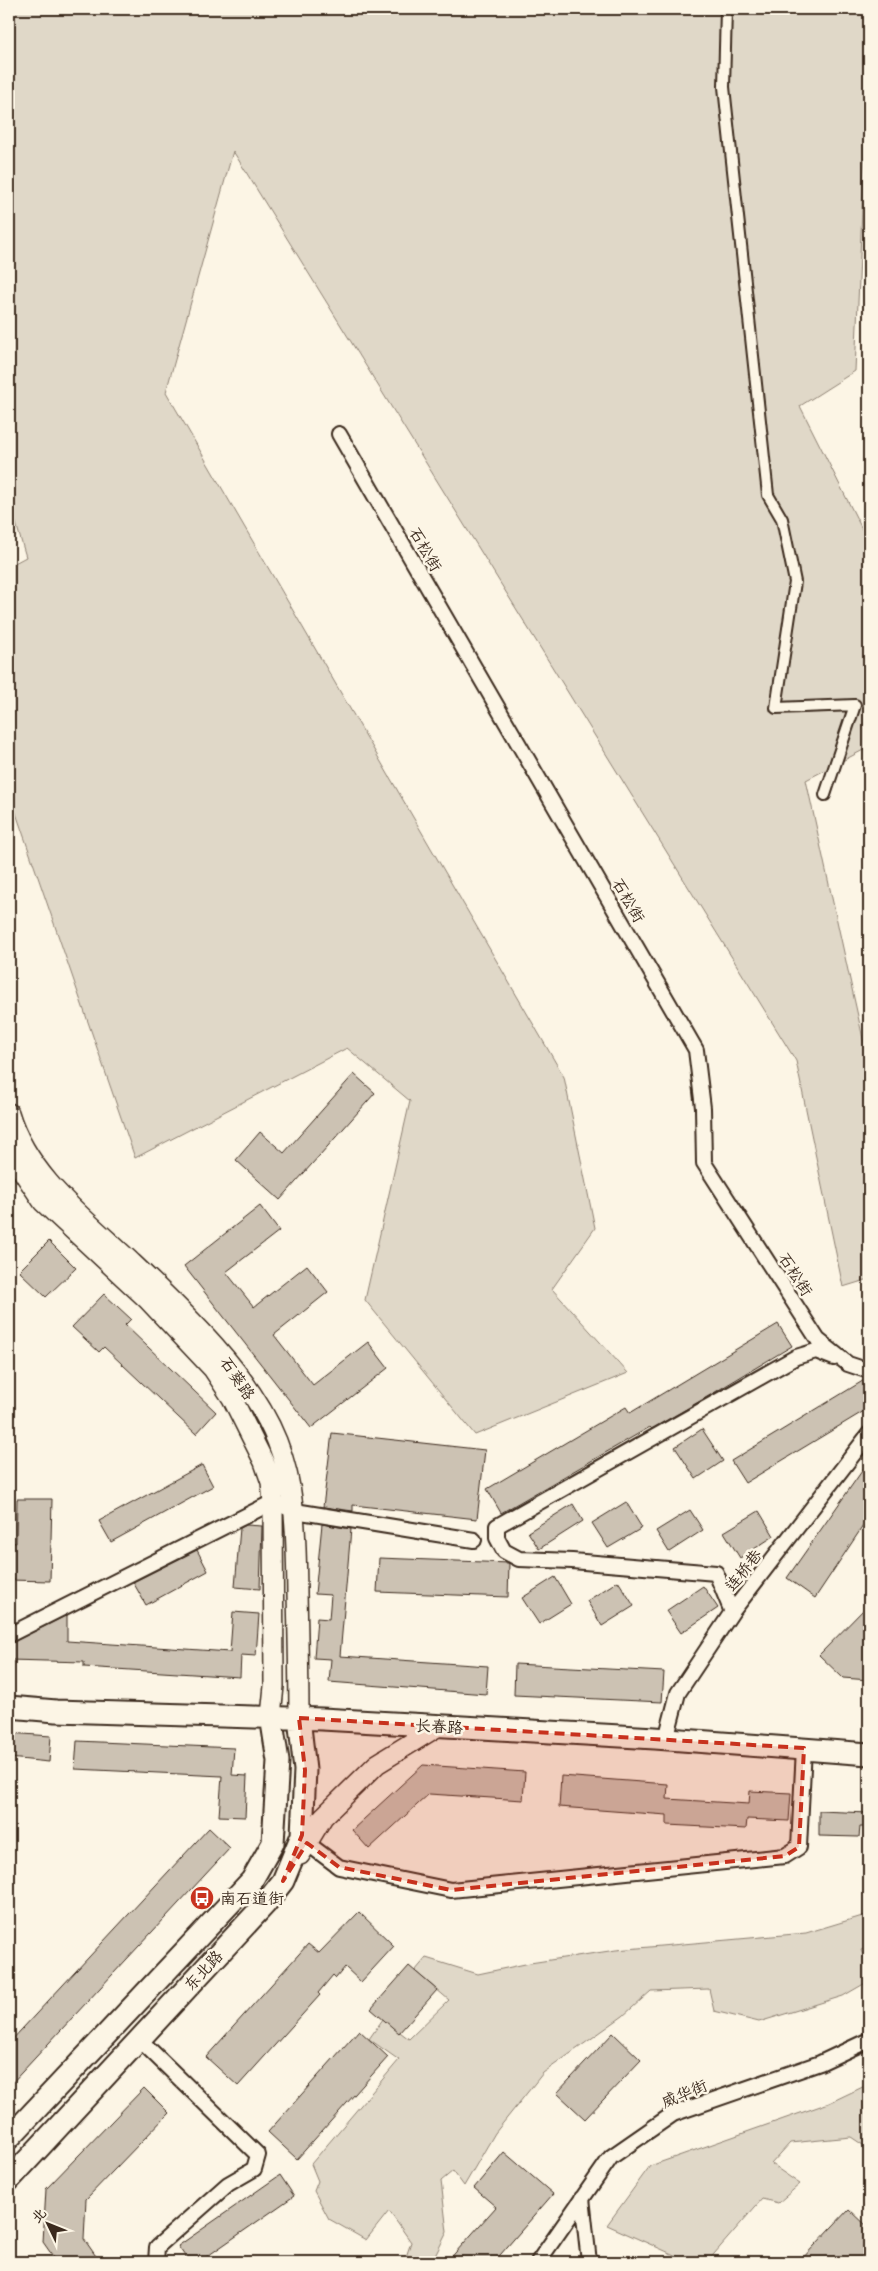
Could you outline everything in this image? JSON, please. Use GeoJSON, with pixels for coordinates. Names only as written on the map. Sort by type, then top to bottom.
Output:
{"type":"FeatureCollection","features":[{"type":"Feature","properties":{"kind":"main road","name":"石葵路"},"geometry":{"type":"LineString","coordinates":[[9,1113],[23,1145],[56,1192],[156,1286],[223,1354],[237,1373],[276,1440],[295,1511],[299,1718]]}},
{"type":"Feature","properties":{"kind":"main road","name":"石葵路"},"geometry":{"type":"LineString","coordinates":[[9,1150],[25,1178],[43,1202],[147,1299],[213,1369],[236,1405],[264,1462],[271,1482],[273,1502],[274,1686],[272,1716]]}},
{"type":"Feature","properties":{"kind":"main road","name":"长春路"},"geometry":{"type":"LineString","coordinates":[[9,1707],[56,1711],[272,1716],[666,1738],[869,1754]]}},
{"type":"Feature","properties":{"kind":"main road","name":"东北路"},"geometry":{"type":"LineString","coordinates":[[9,2138],[252,1880],[273,1843],[278,1761],[272,1716]]}},
{"type":"Feature","properties":{"kind":"main road","name":"东北路"},"geometry":{"type":"LineString","coordinates":[[9,2180],[283,1882],[302,1835],[305,1770],[299,1718]]}},
{"type":"Feature","properties":{"kind":"main road"},"geometry":{"type":"LineString","coordinates":[[283,1882],[323,1817],[378,1764],[437,1726]]}},
{"type":"Feature","properties":{"kind":"street"},"geometry":{"type":"LineString","coordinates":[[726,9],[724,87],[768,495],[782,519],[795,582],[776,708],[855,705],[825,795]]}},
{"type":"Feature","properties":{"kind":"street","name":"石松街"},"geometry":{"type":"LineString","coordinates":[[339,434],[696,1050],[702,1108],[704,1163],[818,1340],[848,1364],[869,1371]]}},
{"type":"Feature","properties":{"kind":"street"},"geometry":{"type":"LineString","coordinates":[[732,1612],[716,1572],[519,1559],[504,1551],[497,1538],[496,1526],[796,1356],[816,1352],[848,1364]]}},
{"type":"Feature","properties":{"kind":"street","name":"连桥巷"},"geometry":{"type":"LineString","coordinates":[[666,1738],[678,1693],[732,1612],[869,1434]]}},
{"type":"Feature","properties":{"kind":"street"},"geometry":{"type":"LineString","coordinates":[[9,1635],[273,1502],[295,1511],[474,1540]]}},
{"type":"Feature","properties":{"kind":"street"},"geometry":{"type":"LineString","coordinates":[[307,1843],[339,1867],[451,1890],[785,1856],[799,1847],[804,1748]]}},
{"type":"Feature","properties":{"kind":"street"},"geometry":{"type":"LineString","coordinates":[[139,2039],[258,2155],[254,2169],[228,2184],[157,2247],[156,2262]]}},
{"type":"Feature","properties":{"kind":"street","name":"威华街"},"geometry":{"type":"LineString","coordinates":[[538,2262],[611,2157],[673,2114],[820,2062],[869,2040]]}},
{"type":"Feature","properties":{"kind":"street"},"geometry":{"type":"LineString","coordinates":[[582,2198],[589,2262]]}},
{"type":"Feature","properties":{"kind":"highlighted area"},"geometry":{"type":"Polygon","coordinates":[[[299,1718],[804,1748],[799,1847],[785,1856],[451,1890],[339,1867],[307,1843],[283,1881],[302,1835],[305,1770],[299,1718]]]}},
{"type":"Feature","properties":{"kind":"shaded area"},"geometry":{"type":"Polygon","coordinates":[[[9,9],[869,9],[869,115],[866,118],[855,371],[800,406],[869,543],[869,747],[806,780],[869,1066],[869,1279],[843,1287],[796,1061],[233,151],[166,392],[564,1077],[595,1228],[552,1289],[628,1373],[475,1435],[365,1300],[410,1101],[347,1048],[135,1158],[9,793],[9,566],[26,557],[9,500],[9,9]]]}},
{"type":"Feature","properties":{"kind":"shaded area"},"geometry":{"type":"Polygon","coordinates":[[[869,1914],[869,1947],[861,1950],[869,1969],[869,1981],[843,1996],[759,2022],[714,2011],[709,1989],[651,1991],[623,2016],[543,2073],[495,2133],[464,2186],[453,2171],[441,2181],[447,2232],[432,2262],[420,2262],[406,2257],[411,2242],[389,2211],[366,2240],[329,2219],[314,2191],[318,2181],[311,2164],[399,2060],[369,2039],[383,2019],[409,2039],[449,2000],[415,1971],[426,1958],[478,1974],[530,1963],[616,1950],[806,1933],[869,1914]]]}},
{"type":"Feature","properties":{"kind":"shaded area"},"geometry":{"type":"Polygon","coordinates":[[[869,2084],[869,2149],[851,2137],[790,2143],[771,2164],[800,2184],[778,2203],[762,2199],[707,2262],[690,2262],[607,2225],[650,2166],[829,2103],[869,2084]]]}},
{"type":"Feature","properties":{"kind":"building"},"geometry":{"type":"Polygon","coordinates":[[[354,1074],[375,1093],[280,1200],[236,1160],[260,1132],[284,1153],[354,1074]]]}},
{"type":"Feature","properties":{"kind":"building"},"geometry":{"type":"Polygon","coordinates":[[[260,1206],[279,1231],[226,1272],[254,1307],[307,1265],[328,1292],[274,1335],[313,1385],[368,1342],[388,1368],[311,1428],[184,1266],[260,1206]]]}},
{"type":"Feature","properties":{"kind":"building"},"geometry":{"type":"Polygon","coordinates":[[[49,1241],[76,1268],[46,1297],[19,1271],[49,1241]]]}},
{"type":"Feature","properties":{"kind":"building"},"geometry":{"type":"Polygon","coordinates":[[[104,1294],[131,1319],[125,1325],[216,1412],[196,1434],[104,1347],[99,1352],[72,1327],[104,1294]]]}},
{"type":"Feature","properties":{"kind":"building"},"geometry":{"type":"Polygon","coordinates":[[[778,1324],[792,1346],[652,1429],[650,1427],[501,1513],[487,1489],[626,1407],[630,1413],[778,1324]]]}},
{"type":"Feature","properties":{"kind":"building"},"geometry":{"type":"Polygon","coordinates":[[[866,1379],[869,1380],[869,1408],[745,1483],[731,1461],[866,1379]]]}},
{"type":"Feature","properties":{"kind":"building"},"geometry":{"type":"Polygon","coordinates":[[[702,1429],[723,1461],[696,1479],[675,1447],[702,1429]]]}},
{"type":"Feature","properties":{"kind":"building"},"geometry":{"type":"Polygon","coordinates":[[[332,1433],[485,1450],[477,1519],[353,1505],[353,1511],[323,1507],[332,1433]]]}},
{"type":"Feature","properties":{"kind":"building"},"geometry":{"type":"Polygon","coordinates":[[[869,1461],[869,1517],[815,1598],[787,1578],[869,1461]]]}},
{"type":"Feature","properties":{"kind":"building"},"geometry":{"type":"Polygon","coordinates":[[[202,1465],[213,1486],[111,1542],[99,1521],[202,1465]]]}},
{"type":"Feature","properties":{"kind":"building"},"geometry":{"type":"Polygon","coordinates":[[[17,1499],[52,1499],[50,1581],[9,1580],[9,1542],[16,1543],[17,1499]]]}},
{"type":"Feature","properties":{"kind":"building"},"geometry":{"type":"Polygon","coordinates":[[[626,1502],[642,1528],[608,1548],[592,1523],[626,1502]]]}},
{"type":"Feature","properties":{"kind":"building"},"geometry":{"type":"Polygon","coordinates":[[[573,1504],[583,1521],[539,1549],[528,1532],[573,1504]]]}},
{"type":"Feature","properties":{"kind":"building"},"geometry":{"type":"Polygon","coordinates":[[[690,1510],[703,1530],[669,1552],[656,1531],[690,1510]]]}},
{"type":"Feature","properties":{"kind":"building"},"geometry":{"type":"Polygon","coordinates":[[[759,1511],[774,1536],[740,1558],[724,1532],[759,1511]]]}},
{"type":"Feature","properties":{"kind":"building"},"geometry":{"type":"Polygon","coordinates":[[[322,1524],[351,1529],[340,1656],[488,1666],[486,1694],[329,1682],[331,1659],[314,1658],[317,1618],[329,1619],[331,1595],[315,1594],[322,1524]]]}},
{"type":"Feature","properties":{"kind":"building"},"geometry":{"type":"Polygon","coordinates":[[[246,1525],[262,1526],[260,1589],[235,1587],[240,1528],[246,1525]]]}},
{"type":"Feature","properties":{"kind":"building"},"geometry":{"type":"Polygon","coordinates":[[[197,1550],[208,1571],[146,1605],[133,1582],[197,1550]]]}},
{"type":"Feature","properties":{"kind":"building"},"geometry":{"type":"Polygon","coordinates":[[[379,1558],[509,1563],[508,1597],[377,1592],[379,1558]]]}},
{"type":"Feature","properties":{"kind":"building"},"geometry":{"type":"Polygon","coordinates":[[[555,1577],[571,1604],[539,1624],[522,1598],[555,1577]]]}},
{"type":"Feature","properties":{"kind":"building"},"geometry":{"type":"Polygon","coordinates":[[[618,1581],[634,1606],[602,1626],[587,1601],[618,1581]]]}},
{"type":"Feature","properties":{"kind":"building"},"geometry":{"type":"Polygon","coordinates":[[[703,1586],[718,1608],[681,1633],[666,1611],[703,1586]]]}},
{"type":"Feature","properties":{"kind":"building"},"geometry":{"type":"Polygon","coordinates":[[[869,1604],[869,1680],[843,1678],[819,1655],[869,1604]]]}},
{"type":"Feature","properties":{"kind":"building"},"geometry":{"type":"Polygon","coordinates":[[[233,1612],[259,1614],[256,1656],[241,1655],[240,1677],[84,1667],[84,1662],[9,1660],[9,1644],[67,1615],[67,1641],[230,1652],[233,1612]]]}},
{"type":"Feature","properties":{"kind":"building"},"geometry":{"type":"Polygon","coordinates":[[[515,1664],[664,1672],[662,1702],[514,1695],[515,1664]]]}},
{"type":"Feature","properties":{"kind":"building"},"geometry":{"type":"Polygon","coordinates":[[[9,1733],[51,1736],[49,1762],[9,1758],[9,1733]]]}},
{"type":"Feature","properties":{"kind":"building"},"geometry":{"type":"Polygon","coordinates":[[[77,1741],[234,1748],[232,1775],[247,1776],[245,1817],[219,1816],[222,1776],[75,1769],[77,1741]]]}},
{"type":"Feature","properties":{"kind":"building"},"geometry":{"type":"Polygon","coordinates":[[[423,1765],[525,1772],[523,1800],[429,1794],[369,1849],[352,1830],[423,1765]]]}},
{"type":"Feature","properties":{"kind":"building"},"geometry":{"type":"Polygon","coordinates":[[[561,1776],[668,1784],[667,1799],[749,1804],[750,1791],[791,1793],[789,1821],[747,1819],[746,1829],[667,1825],[667,1815],[559,1807],[561,1776]]]}},
{"type":"Feature","properties":{"kind":"building"},"geometry":{"type":"Polygon","coordinates":[[[819,1811],[869,1813],[869,1827],[860,1827],[859,1837],[819,1836],[819,1811]]]}},
{"type":"Feature","properties":{"kind":"building"},"geometry":{"type":"Polygon","coordinates":[[[209,1828],[230,1848],[9,2086],[9,2043],[209,1828]]]}},
{"type":"Feature","properties":{"kind":"building"},"geometry":{"type":"Polygon","coordinates":[[[359,1912],[394,1946],[361,1982],[345,1967],[336,1978],[333,1975],[318,1993],[320,1995],[238,2086],[206,2057],[308,1944],[319,1953],[359,1912]]]}},
{"type":"Feature","properties":{"kind":"building"},"geometry":{"type":"Polygon","coordinates":[[[409,1966],[437,1990],[399,2033],[371,2009],[409,1966]]]}},
{"type":"Feature","properties":{"kind":"building"},"geometry":{"type":"Polygon","coordinates":[[[359,2030],[388,2057],[297,2159],[268,2132],[359,2030]]]}},
{"type":"Feature","properties":{"kind":"building"},"geometry":{"type":"Polygon","coordinates":[[[613,2033],[641,2060],[585,2119],[557,2093],[613,2033]]]}},
{"type":"Feature","properties":{"kind":"building"},"geometry":{"type":"Polygon","coordinates":[[[144,2088],[169,2113],[86,2199],[84,2239],[100,2262],[57,2262],[43,2242],[46,2189],[144,2088]]]}},
{"type":"Feature","properties":{"kind":"building"},"geometry":{"type":"Polygon","coordinates":[[[504,2152],[553,2194],[494,2262],[447,2262],[496,2207],[474,2188],[504,2152]]]}},
{"type":"Feature","properties":{"kind":"building"},"geometry":{"type":"Polygon","coordinates":[[[280,2175],[294,2196],[199,2262],[189,2262],[178,2246],[280,2175]]]}},
{"type":"Feature","properties":{"kind":"building"},"geometry":{"type":"Polygon","coordinates":[[[849,2209],[869,2228],[869,2255],[863,2262],[799,2262],[849,2209]]]}},
{"type":"Feature","properties":{"kind":"place","name":"南石道街"},"geometry":{"type":"Point","coordinates":[202,1898]}}]}
